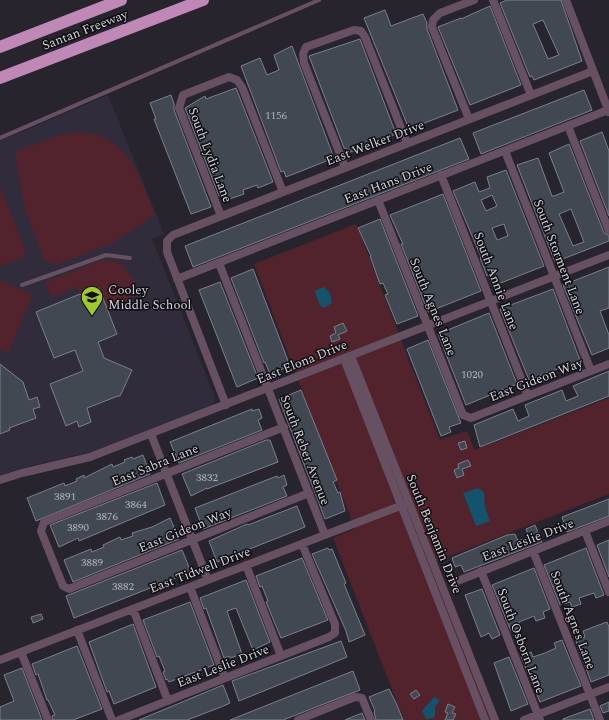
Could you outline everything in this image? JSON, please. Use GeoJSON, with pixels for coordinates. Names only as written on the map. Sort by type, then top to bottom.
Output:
{"type":"FeatureCollection","features":[{"type":"Feature","properties":{"kind":"highway","name":"Santan Freeway"},"geometry":{"type":"LineString","coordinates":[[0,47],[121,0]]}},
{"type":"Feature","properties":{"kind":"highway","name":"Santan Freeway"},"geometry":{"type":"LineString","coordinates":[[0,78],[203,0]]}},
{"type":"Feature","properties":{"kind":"street"},"geometry":{"type":"LineString","coordinates":[[469,119],[432,27],[433,20],[440,13],[474,0]]}},
{"type":"Feature","properties":{"kind":"street"},"geometry":{"type":"LineString","coordinates":[[493,0],[531,95]]}},
{"type":"Feature","properties":{"kind":"street"},"geometry":{"type":"LineString","coordinates":[[566,0],[609,111]]}},
{"type":"Feature","properties":{"kind":"street"},"geometry":{"type":"LineString","coordinates":[[345,168],[304,62],[303,54],[306,47],[354,30],[361,32],[365,37],[407,143]]}},
{"type":"Feature","properties":{"kind":"street","name":"East Welker Drive"},"geometry":{"type":"LineString","coordinates":[[177,279],[167,252],[167,241],[173,235],[593,70]]}},
{"type":"Feature","properties":{"kind":"street","name":"South Lydia Lane"},"geometry":{"type":"LineString","coordinates":[[221,216],[179,108],[183,95],[229,77],[237,80],[242,87],[283,192]]}},
{"type":"Feature","properties":{"kind":"street","name":"East Hans Drive"},"geometry":{"type":"LineString","coordinates":[[177,279],[441,175],[609,111]]}},
{"type":"Feature","properties":{"kind":"street"},"geometry":{"type":"LineString","coordinates":[[568,126],[609,231]]}},
{"type":"Feature","properties":{"kind":"street","name":"South Storment Lane"},"geometry":{"type":"LineString","coordinates":[[505,151],[591,371]]}},
{"type":"Feature","properties":{"kind":"street","name":"South Annie Lane"},"geometry":{"type":"LineString","coordinates":[[441,175],[528,396]]}},
{"type":"Feature","properties":{"kind":"street","name":"South Agnes Lane"},"geometry":{"type":"LineString","coordinates":[[378,200],[463,415],[471,418]]}},
{"type":"Feature","properties":{"kind":"street","name":"East Elona Drive"},"geometry":{"type":"LineString","coordinates":[[0,480],[22,472],[90,457],[269,389],[609,255]]}},
{"type":"Feature","properties":{"kind":"street","name":"South Reber Avenue"},"geometry":{"type":"LineString","coordinates":[[219,263],[325,535]]}},
{"type":"Feature","properties":{"kind":"street"},"geometry":{"type":"LineString","coordinates":[[177,279],[226,405]]}},
{"type":"Feature","properties":{"kind":"street","name":"South Benjamin Drive"},"geometry":{"type":"LineString","coordinates":[[348,357],[485,720]]}},
{"type":"Feature","properties":{"kind":"street","name":"East Gideon Way"},"geometry":{"type":"LineString","coordinates":[[471,418],[609,364]]}},
{"type":"Feature","properties":{"kind":"street","name":"East Sabra Lane"},"geometry":{"type":"LineString","coordinates":[[69,589],[63,586],[41,531],[44,522],[284,428]]}},
{"type":"Feature","properties":{"kind":"street"},"geometry":{"type":"LineString","coordinates":[[151,434],[208,580]]}},
{"type":"Feature","properties":{"kind":"street","name":"East Gideon Way"},"geometry":{"type":"LineString","coordinates":[[69,589],[309,493]]}},
{"type":"Feature","properties":{"kind":"street","name":"South Benjamin Drive"},"geometry":{"type":"LineString","coordinates":[[404,504],[495,720]]}},
{"type":"Feature","properties":{"kind":"street","name":"East Tidwell Drive"},"geometry":{"type":"LineString","coordinates":[[0,660],[404,504]]}},
{"type":"Feature","properties":{"kind":"street","name":"East Leslie Drive"},"geometry":{"type":"LineString","coordinates":[[455,582],[609,521]]}},
{"type":"Feature","properties":{"kind":"street"},"geometry":{"type":"LineString","coordinates":[[585,531],[609,592]]}},
{"type":"Feature","properties":{"kind":"street","name":"East Leslie Drive"},"geometry":{"type":"LineString","coordinates":[[119,720],[282,656],[329,637],[335,633],[334,624],[302,544]]}},
{"type":"Feature","properties":{"kind":"street","name":"South Agnes Lane"},"geometry":{"type":"LineString","coordinates":[[533,551],[600,720]]}},
{"type":"Feature","properties":{"kind":"street"},"geometry":{"type":"LineString","coordinates":[[246,565],[282,656]]}},
{"type":"Feature","properties":{"kind":"street","name":"South Osborn Lane"},"geometry":{"type":"LineString","coordinates":[[481,571],[538,717]]}},
{"type":"Feature","properties":{"kind":"street"},"geometry":{"type":"LineString","coordinates":[[190,587],[225,678]]}},
{"type":"Feature","properties":{"kind":"street"},"geometry":{"type":"LineString","coordinates":[[133,609],[168,701]]}},
{"type":"Feature","properties":{"kind":"street"},"geometry":{"type":"LineString","coordinates":[[77,630],[112,720]]}},
{"type":"Feature","properties":{"kind":"street"},"geometry":{"type":"LineString","coordinates":[[21,652],[48,720]]}},
{"type":"Feature","properties":{"kind":"street"},"geometry":{"type":"LineString","coordinates":[[524,720],[538,717],[609,687]]}},
{"type":"Feature","properties":{"kind":"street"},"geometry":{"type":"LineString","coordinates":[[303,719],[355,697],[362,698],[370,720]]}},
{"type":"Feature","properties":{"kind":"lane"},"geometry":{"type":"LineString","coordinates":[[0,138],[319,0]]}},
{"type":"Feature","properties":{"kind":"lane"},"geometry":{"type":"LineString","coordinates":[[22,285],[106,255],[130,258]]}},
{"type":"Feature","properties":{"kind":"shaded area","name":"Cooley Middle School"},"geometry":{"type":"Polygon","coordinates":[[[108,95],[164,234],[152,239],[214,395],[215,401],[210,406],[94,451],[25,467],[0,476],[0,141],[108,95]]]}},
{"type":"Feature","properties":{"kind":"shaded area"},"geometry":{"type":"Polygon","coordinates":[[[74,132],[93,134],[107,139],[119,147],[129,158],[136,170],[155,215],[113,243],[56,265],[44,260],[24,206],[15,152],[63,134],[74,132]]]}},
{"type":"Feature","properties":{"kind":"shaded area"},"geometry":{"type":"Polygon","coordinates":[[[0,186],[26,251],[23,257],[0,266],[0,186]]]}},
{"type":"Feature","properties":{"kind":"shaded area"},"geometry":{"type":"Polygon","coordinates":[[[356,224],[440,440],[467,431],[475,450],[609,398],[609,494],[437,561],[499,720],[404,720],[333,538],[355,529],[254,264],[356,224]]]}},
{"type":"Feature","properties":{"kind":"shaded area"},"geometry":{"type":"Polygon","coordinates":[[[109,260],[123,264],[137,288],[136,292],[129,299],[107,309],[81,295],[77,287],[51,297],[45,282],[101,261],[109,260]]]}},
{"type":"Feature","properties":{"kind":"shaded area"},"geometry":{"type":"Polygon","coordinates":[[[0,280],[33,295],[8,353],[0,349],[0,280]]]}},
{"type":"Feature","properties":{"kind":"water"},"geometry":{"type":"Polygon","coordinates":[[[324,287],[330,293],[332,303],[324,308],[321,307],[315,293],[316,290],[324,287]]]}},
{"type":"Feature","properties":{"kind":"water"},"geometry":{"type":"Polygon","coordinates":[[[478,488],[484,492],[485,507],[490,521],[476,526],[463,493],[478,488]]]}},
{"type":"Feature","properties":{"kind":"water"},"geometry":{"type":"Polygon","coordinates":[[[434,697],[440,700],[435,707],[435,716],[433,718],[426,719],[422,711],[434,697]]]}},
{"type":"Feature","properties":{"kind":"building"},"geometry":{"type":"Polygon","coordinates":[[[507,0],[561,0],[582,61],[534,80],[532,76],[530,77],[500,3],[507,0]],[[543,20],[533,24],[548,59],[559,55],[543,20]]]}},
{"type":"Feature","properties":{"kind":"building"},"geometry":{"type":"Polygon","coordinates":[[[490,6],[521,85],[470,105],[438,27],[490,6]]]}},
{"type":"Feature","properties":{"kind":"building"},"geometry":{"type":"Polygon","coordinates":[[[385,10],[391,26],[423,14],[427,23],[427,29],[458,110],[409,129],[364,18],[385,10]]]}},
{"type":"Feature","properties":{"kind":"building"},"geometry":{"type":"Polygon","coordinates":[[[360,39],[396,134],[348,153],[346,148],[344,148],[309,56],[360,39]]]}},
{"type":"Feature","properties":{"kind":"building"},"geometry":{"type":"Polygon","coordinates":[[[292,46],[334,158],[286,177],[284,171],[281,172],[241,66],[260,58],[267,75],[279,70],[274,55],[292,46]]]}},
{"type":"Feature","properties":{"kind":"building"},"geometry":{"type":"Polygon","coordinates":[[[236,88],[273,182],[258,188],[257,185],[243,190],[244,194],[224,201],[222,196],[219,196],[185,108],[205,96],[206,99],[236,88]]]}},
{"type":"Feature","properties":{"kind":"building"},"geometry":{"type":"Polygon","coordinates":[[[584,90],[592,110],[481,154],[473,133],[584,90]]]}},
{"type":"Feature","properties":{"kind":"building"},"geometry":{"type":"Polygon","coordinates":[[[171,95],[174,110],[211,207],[191,214],[154,119],[156,119],[150,103],[171,95]]]}},
{"type":"Feature","properties":{"kind":"building"},"geometry":{"type":"Polygon","coordinates":[[[602,132],[609,151],[609,216],[580,141],[602,132]]]}},
{"type":"Feature","properties":{"kind":"building"},"geometry":{"type":"Polygon","coordinates":[[[460,138],[469,159],[193,267],[185,246],[460,138]]]}},
{"type":"Feature","properties":{"kind":"building"},"geometry":{"type":"Polygon","coordinates":[[[569,144],[604,233],[609,236],[609,241],[555,262],[517,165],[538,158],[552,196],[554,196],[564,192],[549,153],[569,144]],[[571,209],[559,214],[573,246],[584,242],[571,209]]]}},
{"type":"Feature","properties":{"kind":"building"},"geometry":{"type":"Polygon","coordinates":[[[506,170],[544,266],[493,286],[488,275],[487,276],[480,258],[481,257],[453,191],[475,182],[479,192],[490,188],[487,177],[506,170]],[[492,195],[481,200],[486,211],[497,206],[492,195]],[[504,224],[492,228],[497,240],[508,236],[504,224]]]}},
{"type":"Feature","properties":{"kind":"building"},"geometry":{"type":"Polygon","coordinates":[[[443,194],[481,291],[428,312],[401,244],[403,244],[390,215],[443,194]]]}},
{"type":"Feature","properties":{"kind":"building"},"geometry":{"type":"Polygon","coordinates":[[[380,219],[418,316],[397,324],[385,295],[388,294],[383,283],[380,284],[371,256],[358,228],[380,219]]]}},
{"type":"Feature","properties":{"kind":"building"},"geometry":{"type":"Polygon","coordinates":[[[609,267],[609,308],[600,311],[609,335],[609,348],[592,355],[563,285],[609,267]]]}},
{"type":"Feature","properties":{"kind":"building"},"geometry":{"type":"Polygon","coordinates":[[[253,269],[290,366],[270,374],[265,362],[264,363],[231,278],[253,269]]]}},
{"type":"Feature","properties":{"kind":"building"},"geometry":{"type":"Polygon","coordinates":[[[220,282],[258,378],[237,387],[199,290],[220,282]]]}},
{"type":"Feature","properties":{"kind":"building"},"geometry":{"type":"Polygon","coordinates":[[[99,288],[117,334],[98,342],[104,358],[132,370],[120,396],[87,408],[91,422],[79,427],[77,421],[66,426],[50,384],[83,371],[75,350],[54,358],[36,312],[99,288]]]}},
{"type":"Feature","properties":{"kind":"building"},"geometry":{"type":"Polygon","coordinates":[[[553,289],[580,360],[529,380],[500,309],[553,289]]]}},
{"type":"Feature","properties":{"kind":"building"},"geometry":{"type":"Polygon","coordinates":[[[489,313],[517,384],[466,405],[438,334],[489,313]]]}},
{"type":"Feature","properties":{"kind":"building"},"geometry":{"type":"Polygon","coordinates":[[[343,323],[347,331],[338,335],[340,339],[332,342],[330,336],[336,333],[334,327],[343,323]]]}},
{"type":"Feature","properties":{"kind":"building"},"geometry":{"type":"Polygon","coordinates":[[[428,340],[461,423],[449,427],[451,432],[441,436],[407,349],[428,340]]]}},
{"type":"Feature","properties":{"kind":"building"},"geometry":{"type":"Polygon","coordinates":[[[0,364],[23,382],[29,400],[37,397],[40,407],[33,409],[36,418],[9,428],[10,430],[0,434],[0,364]]]}},
{"type":"Feature","properties":{"kind":"building"},"geometry":{"type":"Polygon","coordinates":[[[609,371],[609,396],[480,447],[474,425],[513,409],[518,421],[529,416],[525,405],[562,390],[566,401],[578,396],[573,386],[609,371]]]}},
{"type":"Feature","properties":{"kind":"building"},"geometry":{"type":"Polygon","coordinates":[[[301,390],[337,480],[333,482],[338,493],[340,492],[345,511],[325,519],[279,399],[301,390]]]}},
{"type":"Feature","properties":{"kind":"building"},"geometry":{"type":"Polygon","coordinates":[[[252,409],[252,411],[259,409],[262,418],[258,420],[262,430],[179,463],[170,442],[252,409]]]}},
{"type":"Feature","properties":{"kind":"building"},"geometry":{"type":"Polygon","coordinates":[[[266,440],[270,440],[278,462],[207,488],[191,496],[182,474],[266,440]]]}},
{"type":"Feature","properties":{"kind":"building"},"geometry":{"type":"Polygon","coordinates":[[[465,441],[467,448],[461,450],[458,443],[465,441]]]}},
{"type":"Feature","properties":{"kind":"building"},"geometry":{"type":"Polygon","coordinates":[[[143,455],[150,474],[36,521],[27,498],[64,483],[65,486],[77,481],[76,479],[84,475],[84,478],[112,464],[113,467],[125,462],[124,460],[132,457],[133,459],[143,455]]]}},
{"type":"Feature","properties":{"kind":"building"},"geometry":{"type":"Polygon","coordinates":[[[468,460],[471,466],[462,469],[464,475],[457,478],[454,470],[459,468],[458,464],[468,460]]]}},
{"type":"Feature","properties":{"kind":"building"},"geometry":{"type":"Polygon","coordinates":[[[284,475],[287,485],[283,487],[287,496],[203,529],[195,508],[277,476],[278,478],[284,475]]]}},
{"type":"Feature","properties":{"kind":"building"},"geometry":{"type":"Polygon","coordinates":[[[157,483],[165,505],[79,541],[78,538],[59,547],[50,525],[157,483]]]}},
{"type":"Feature","properties":{"kind":"building"},"geometry":{"type":"Polygon","coordinates":[[[609,499],[609,516],[567,532],[562,517],[609,499]]]}},
{"type":"Feature","properties":{"kind":"building"},"geometry":{"type":"Polygon","coordinates":[[[297,506],[305,527],[217,562],[209,541],[247,524],[248,525],[297,506]]]}},
{"type":"Feature","properties":{"kind":"building"},"geometry":{"type":"Polygon","coordinates":[[[170,518],[179,539],[73,582],[64,560],[91,549],[92,552],[104,547],[103,545],[120,537],[121,540],[133,536],[132,533],[152,527],[170,518]]]}},
{"type":"Feature","properties":{"kind":"building"},"geometry":{"type":"Polygon","coordinates":[[[535,525],[542,542],[464,572],[461,565],[455,567],[452,558],[507,535],[515,534],[518,541],[529,537],[526,529],[535,525]]]}},
{"type":"Feature","properties":{"kind":"building"},"geometry":{"type":"Polygon","coordinates":[[[609,540],[609,577],[597,545],[609,540]]]}},
{"type":"Feature","properties":{"kind":"building"},"geometry":{"type":"Polygon","coordinates":[[[328,548],[329,550],[332,549],[346,583],[344,584],[365,635],[349,642],[346,631],[312,554],[328,548]]]}},
{"type":"Feature","properties":{"kind":"building"},"geometry":{"type":"Polygon","coordinates":[[[586,548],[604,595],[596,598],[594,593],[579,598],[581,604],[572,607],[570,602],[560,605],[544,565],[586,548]]]}},
{"type":"Feature","properties":{"kind":"building"},"geometry":{"type":"Polygon","coordinates":[[[182,550],[191,572],[74,618],[66,596],[182,550]]]}},
{"type":"Feature","properties":{"kind":"building"},"geometry":{"type":"Polygon","coordinates":[[[302,558],[328,620],[281,638],[266,602],[268,601],[262,586],[260,587],[256,576],[302,558]]]}},
{"type":"Feature","properties":{"kind":"building"},"geometry":{"type":"Polygon","coordinates":[[[534,568],[550,609],[543,612],[545,618],[536,621],[534,616],[519,622],[521,627],[511,631],[492,585],[534,568]]]}},
{"type":"Feature","properties":{"kind":"building"},"geometry":{"type":"Polygon","coordinates":[[[246,580],[270,642],[253,650],[236,608],[227,611],[242,654],[230,658],[229,656],[224,658],[206,608],[204,609],[200,598],[246,580]]]}},
{"type":"Feature","properties":{"kind":"building"},"geometry":{"type":"Polygon","coordinates":[[[482,589],[500,635],[492,639],[489,633],[481,637],[465,595],[482,589]]]}},
{"type":"Feature","properties":{"kind":"building"},"geometry":{"type":"Polygon","coordinates":[[[190,602],[214,665],[169,682],[167,679],[166,680],[163,672],[165,671],[159,656],[157,657],[143,620],[190,602]]]}},
{"type":"Feature","properties":{"kind":"building"},"geometry":{"type":"Polygon","coordinates":[[[41,614],[43,619],[33,623],[31,617],[41,614]]]}},
{"type":"Feature","properties":{"kind":"building"},"geometry":{"type":"Polygon","coordinates":[[[607,622],[609,627],[609,675],[591,682],[576,641],[585,637],[583,631],[607,622]]]}},
{"type":"Feature","properties":{"kind":"building"},"geometry":{"type":"Polygon","coordinates":[[[133,624],[156,687],[114,704],[109,691],[107,692],[89,642],[133,624]]]}},
{"type":"Feature","properties":{"kind":"building"},"geometry":{"type":"Polygon","coordinates":[[[562,640],[581,686],[540,702],[521,656],[531,652],[533,657],[545,653],[556,648],[554,643],[562,640]]]}},
{"type":"Feature","properties":{"kind":"building"},"geometry":{"type":"Polygon","coordinates":[[[341,641],[347,657],[239,701],[232,681],[341,641]]]}},
{"type":"Feature","properties":{"kind":"building"},"geometry":{"type":"Polygon","coordinates":[[[77,646],[102,709],[73,720],[53,720],[52,716],[55,715],[47,700],[38,674],[36,675],[32,664],[77,646]]]}},
{"type":"Feature","properties":{"kind":"building"},"geometry":{"type":"Polygon","coordinates":[[[509,657],[528,704],[511,711],[494,663],[509,657]]]}},
{"type":"Feature","properties":{"kind":"building"},"geometry":{"type":"Polygon","coordinates":[[[22,668],[42,720],[0,720],[0,707],[14,701],[4,675],[22,668]]]}},
{"type":"Feature","properties":{"kind":"building"},"geometry":{"type":"Polygon","coordinates":[[[353,671],[360,690],[283,720],[230,720],[353,671]]]}},
{"type":"Feature","properties":{"kind":"building"},"geometry":{"type":"Polygon","coordinates":[[[223,685],[230,703],[221,707],[187,720],[139,720],[223,685]]]}},
{"type":"Feature","properties":{"kind":"building"},"geometry":{"type":"Polygon","coordinates":[[[389,689],[403,720],[376,720],[375,711],[369,697],[389,689]]]}},
{"type":"Feature","properties":{"kind":"building"},"geometry":{"type":"Polygon","coordinates":[[[416,690],[420,695],[414,699],[410,694],[416,690]]]}},
{"type":"Feature","properties":{"kind":"building"},"geometry":{"type":"Polygon","coordinates":[[[609,702],[609,711],[603,713],[600,706],[609,702]]]}},
{"type":"Feature","properties":{"kind":"building"},"geometry":{"type":"Polygon","coordinates":[[[448,704],[455,707],[452,713],[456,714],[453,720],[445,720],[448,713],[445,712],[448,704]]]}},
{"type":"Feature","properties":{"kind":"building"},"geometry":{"type":"Polygon","coordinates":[[[590,709],[594,720],[563,720],[563,719],[590,709]]]}},
{"type":"Feature","properties":{"kind":"building"},"geometry":{"type":"Polygon","coordinates":[[[362,713],[365,720],[345,720],[362,713]]]}},
{"type":"Feature","properties":{"kind":"place","name":"Cooley Middle School"},"geometry":{"type":"Point","coordinates":[92,316]}}]}
